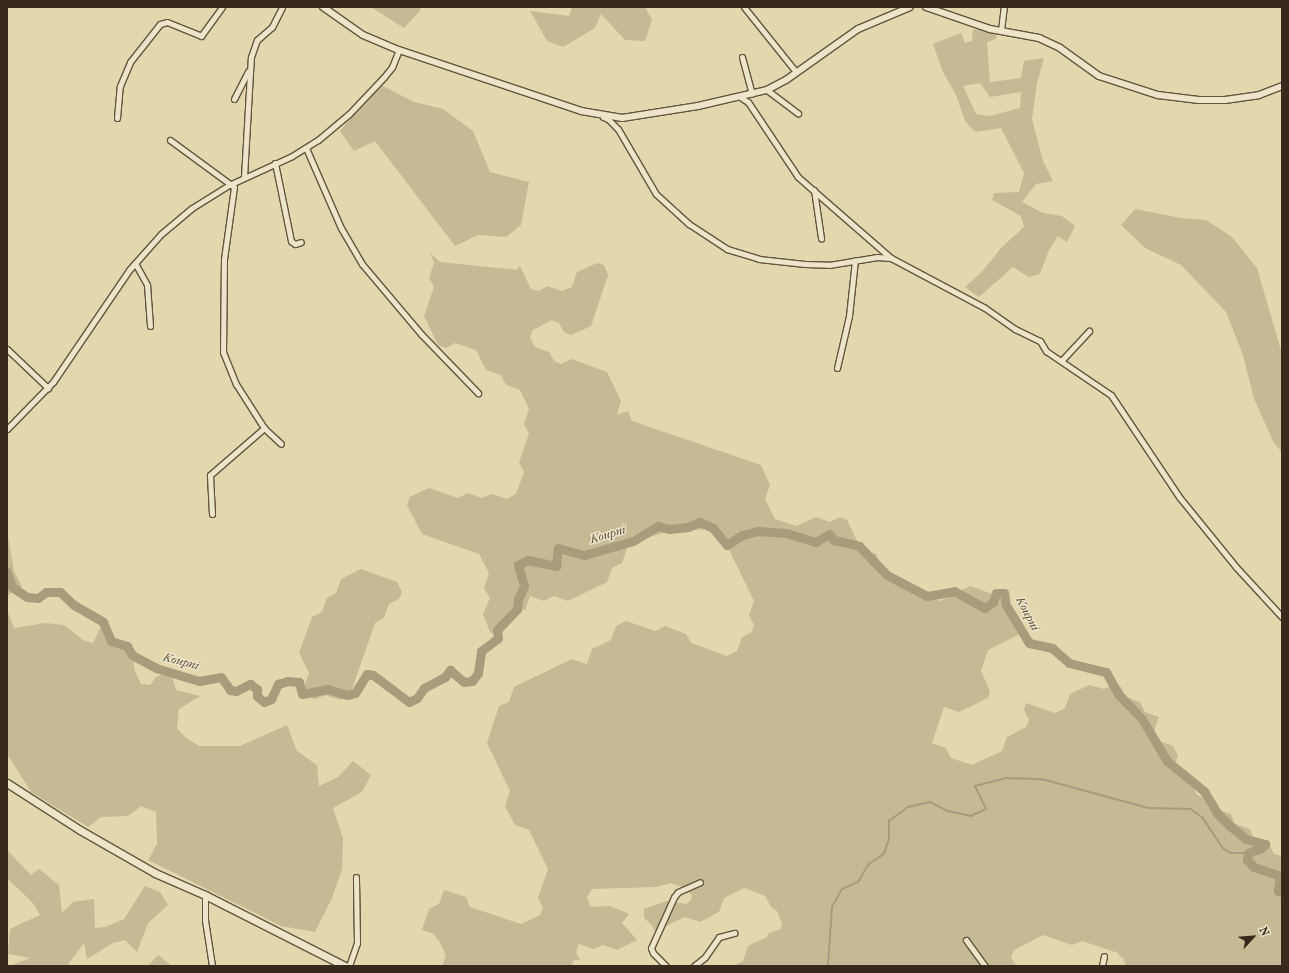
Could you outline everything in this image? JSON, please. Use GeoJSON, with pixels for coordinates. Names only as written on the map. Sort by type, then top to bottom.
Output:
{"type":"FeatureCollection","features":[{"type":"Feature","properties":{"kind":"main road"},"geometry":{"type":"LineString","coordinates":[[7,783],[133,861],[345,966]]}},
{"type":"Feature","properties":{"kind":"street"},"geometry":{"type":"LineString","coordinates":[[117,118],[120,86],[130,62],[160,24],[167,22],[188,32],[203,35],[222,7]]}},
{"type":"Feature","properties":{"kind":"street"},"geometry":{"type":"LineString","coordinates":[[244,177],[249,70],[254,46],[272,27],[282,7]]}},
{"type":"Feature","properties":{"kind":"street"},"geometry":{"type":"LineString","coordinates":[[324,7],[363,35],[399,50],[505,87],[608,119],[618,129],[656,194],[689,224],[727,249],[759,259],[778,262],[829,265],[855,260],[891,258]]}},
{"type":"Feature","properties":{"kind":"street"},"geometry":{"type":"LineString","coordinates":[[744,7],[796,72]]}},
{"type":"Feature","properties":{"kind":"street"},"geometry":{"type":"LineString","coordinates":[[602,117],[633,117],[740,97],[768,90],[858,29],[910,7]]}},
{"type":"Feature","properties":{"kind":"street"},"geometry":{"type":"LineString","coordinates":[[926,7],[1001,30],[1050,42],[1099,76],[1158,95],[1193,100],[1225,100],[1259,95],[1282,86]]}},
{"type":"Feature","properties":{"kind":"street"},"geometry":{"type":"LineString","coordinates":[[1001,30],[1004,7]]}},
{"type":"Feature","properties":{"kind":"street"},"geometry":{"type":"LineString","coordinates":[[7,429],[48,388],[135,263],[175,222],[244,177],[275,164],[306,148],[364,99],[388,73],[399,50]]}},
{"type":"Feature","properties":{"kind":"street"},"geometry":{"type":"LineString","coordinates":[[742,57],[752,94]]}},
{"type":"Feature","properties":{"kind":"street"},"geometry":{"type":"LineString","coordinates":[[234,99],[249,70]]}},
{"type":"Feature","properties":{"kind":"street"},"geometry":{"type":"LineString","coordinates":[[768,90],[798,113]]}},
{"type":"Feature","properties":{"kind":"street"},"geometry":{"type":"LineString","coordinates":[[740,97],[748,102],[798,177],[891,258],[985,308],[1015,329],[1040,341],[1046,351],[1062,360],[1110,396],[1180,498],[1236,567],[1282,617]]}},
{"type":"Feature","properties":{"kind":"street"},"geometry":{"type":"LineString","coordinates":[[170,140],[232,184],[235,195],[224,264],[223,352],[236,384],[264,428],[281,444]]}},
{"type":"Feature","properties":{"kind":"street"},"geometry":{"type":"LineString","coordinates":[[306,148],[341,228],[362,264],[422,335],[478,392]]}},
{"type":"Feature","properties":{"kind":"street"},"geometry":{"type":"LineString","coordinates":[[275,164],[291,241],[295,244],[301,242]]}},
{"type":"Feature","properties":{"kind":"street"},"geometry":{"type":"LineString","coordinates":[[814,190],[821,238]]}},
{"type":"Feature","properties":{"kind":"street"},"geometry":{"type":"LineString","coordinates":[[837,368],[848,316],[855,260]]}},
{"type":"Feature","properties":{"kind":"street"},"geometry":{"type":"LineString","coordinates":[[135,263],[147,286],[150,326]]}},
{"type":"Feature","properties":{"kind":"street"},"geometry":{"type":"LineString","coordinates":[[1062,360],[1089,331]]}},
{"type":"Feature","properties":{"kind":"street"},"geometry":{"type":"LineString","coordinates":[[7,349],[48,388]]}},
{"type":"Feature","properties":{"kind":"street"},"geometry":{"type":"LineString","coordinates":[[212,514],[210,475],[264,428]]}},
{"type":"Feature","properties":{"kind":"street"},"geometry":{"type":"LineString","coordinates":[[349,966],[357,943],[356,877]]}},
{"type":"Feature","properties":{"kind":"street"},"geometry":{"type":"LineString","coordinates":[[666,966],[652,953],[651,948],[674,897],[678,892],[700,882]]}},
{"type":"Feature","properties":{"kind":"street"},"geometry":{"type":"LineString","coordinates":[[206,896],[205,920],[212,966]]}},
{"type":"Feature","properties":{"kind":"street"},"geometry":{"type":"LineString","coordinates":[[694,966],[705,957],[719,937],[734,932]]}},
{"type":"Feature","properties":{"kind":"street"},"geometry":{"type":"LineString","coordinates":[[966,940],[985,966]]}},
{"type":"Feature","properties":{"kind":"street"},"geometry":{"type":"LineString","coordinates":[[1102,966],[1104,956]]}},
{"type":"Feature","properties":{"kind":"shaded area"},"geometry":{"type":"Polygon","coordinates":[[[371,7],[420,7],[420,11],[404,28],[371,7]]]}},
{"type":"Feature","properties":{"kind":"shaded area"},"geometry":{"type":"Polygon","coordinates":[[[572,7],[645,7],[652,20],[645,41],[625,40],[601,14],[595,28],[563,47],[547,41],[530,11],[569,16],[572,7]]]}},
{"type":"Feature","properties":{"kind":"shaded area"},"geometry":{"type":"Polygon","coordinates":[[[996,27],[996,39],[987,42],[990,82],[1021,78],[1024,61],[1044,58],[1037,83],[1032,119],[1043,161],[1053,181],[1036,184],[1022,202],[1043,213],[1062,216],[1075,226],[1067,242],[1058,236],[1049,250],[1040,274],[1029,277],[1013,267],[979,297],[965,287],[981,273],[1001,248],[1024,227],[1021,216],[992,200],[994,193],[1019,192],[1024,173],[1001,128],[975,132],[965,121],[956,95],[943,72],[933,44],[961,33],[965,43],[972,41],[973,30],[996,27]],[[980,83],[963,86],[976,114],[990,116],[1020,108],[1021,92],[990,97],[980,83]]]}},
{"type":"Feature","properties":{"kind":"shaded area"},"geometry":{"type":"Polygon","coordinates":[[[379,84],[414,102],[443,109],[473,131],[490,172],[529,182],[521,225],[506,237],[478,235],[455,246],[375,141],[354,151],[340,131],[379,84]]]}},
{"type":"Feature","properties":{"kind":"shaded area"},"geometry":{"type":"Polygon","coordinates":[[[1135,209],[1181,218],[1206,220],[1232,237],[1257,268],[1282,354],[1282,452],[1274,443],[1254,399],[1243,355],[1226,312],[1181,265],[1145,248],[1121,225],[1135,209]]]}},
{"type":"Feature","properties":{"kind":"shaded area"},"geometry":{"type":"Polygon","coordinates":[[[430,253],[440,262],[517,270],[520,266],[531,289],[538,291],[548,286],[562,291],[572,287],[577,272],[597,263],[604,265],[608,275],[591,326],[571,335],[564,332],[559,323],[552,320],[533,330],[530,337],[535,347],[549,352],[554,361],[561,364],[571,359],[607,372],[621,401],[617,415],[628,411],[632,421],[761,465],[770,485],[765,499],[775,519],[796,526],[816,517],[830,522],[840,517],[847,520],[861,549],[876,554],[885,573],[900,578],[905,588],[940,601],[970,586],[1006,599],[1020,628],[1018,635],[988,650],[981,671],[990,691],[988,698],[959,712],[944,707],[932,743],[946,748],[951,758],[972,765],[1002,751],[1007,737],[1026,727],[1029,720],[1024,710],[1026,703],[1055,713],[1065,708],[1070,694],[1089,685],[1104,689],[1114,685],[1121,687],[1126,697],[1140,702],[1145,712],[1159,717],[1154,731],[1159,741],[1173,746],[1178,756],[1173,770],[1187,775],[1197,795],[1211,800],[1216,809],[1231,814],[1235,824],[1250,829],[1254,839],[1269,844],[1274,854],[1282,856],[1282,966],[1126,966],[1123,957],[1120,957],[1118,953],[1082,941],[1072,945],[1043,935],[1014,950],[1011,957],[1016,966],[733,966],[743,961],[748,946],[767,937],[769,933],[781,929],[782,924],[777,911],[771,907],[765,896],[744,888],[724,898],[719,912],[700,922],[685,917],[655,931],[651,924],[644,918],[644,909],[667,901],[687,904],[691,900],[692,895],[685,888],[671,883],[656,887],[592,889],[587,898],[591,907],[610,906],[629,914],[622,923],[637,940],[617,950],[603,945],[593,949],[579,944],[576,952],[580,960],[574,960],[571,966],[442,966],[446,955],[439,941],[432,933],[422,930],[429,909],[439,904],[444,890],[466,897],[470,907],[521,924],[540,915],[543,908],[538,898],[548,869],[529,830],[515,825],[505,806],[510,791],[487,743],[499,706],[509,702],[514,687],[572,659],[587,664],[592,649],[611,640],[616,626],[626,621],[655,631],[665,626],[686,634],[691,643],[727,656],[737,651],[742,637],[752,632],[754,625],[749,615],[754,601],[721,533],[701,526],[704,530],[678,529],[652,536],[627,548],[622,563],[612,568],[607,582],[568,601],[554,596],[544,601],[530,596],[525,610],[516,607],[515,611],[491,634],[483,614],[490,598],[484,588],[489,573],[479,554],[422,534],[407,505],[410,497],[429,488],[458,498],[468,493],[482,498],[492,494],[507,499],[516,494],[524,472],[519,462],[529,434],[524,424],[529,409],[520,390],[506,385],[501,375],[486,370],[476,350],[455,343],[446,348],[438,345],[424,316],[434,287],[429,278],[434,263],[430,253]]]}},
{"type":"Feature","properties":{"kind":"shaded area"},"geometry":{"type":"Polygon","coordinates":[[[7,531],[14,571],[22,587],[9,594],[7,601],[7,531]]]}},
{"type":"Feature","properties":{"kind":"shaded area"},"geometry":{"type":"Polygon","coordinates":[[[361,569],[397,582],[402,592],[399,599],[389,604],[384,618],[375,623],[350,695],[340,700],[325,695],[316,699],[308,697],[304,687],[309,673],[299,653],[312,617],[322,612],[327,598],[336,593],[341,579],[361,569]]]}},
{"type":"Feature","properties":{"kind":"shaded area"},"geometry":{"type":"Polygon","coordinates":[[[7,610],[14,628],[45,623],[64,625],[83,640],[93,643],[100,628],[134,652],[134,669],[141,684],[150,685],[157,676],[171,673],[176,690],[200,696],[179,709],[177,728],[185,737],[199,746],[240,746],[287,725],[297,751],[317,765],[319,786],[338,777],[353,761],[371,775],[362,792],[333,808],[343,838],[342,869],[332,898],[315,932],[281,926],[148,860],[157,844],[156,812],[141,806],[128,816],[101,817],[88,827],[31,792],[7,754],[7,610]]]}},
{"type":"Feature","properties":{"kind":"shaded area"},"geometry":{"type":"Polygon","coordinates":[[[7,850],[31,875],[39,869],[59,885],[62,913],[73,902],[94,899],[95,928],[105,927],[124,919],[145,886],[160,892],[168,905],[148,923],[137,952],[125,940],[113,943],[87,959],[84,943],[67,966],[9,966],[30,958],[8,954],[10,929],[40,915],[32,902],[7,878],[7,850]]]}},
{"type":"Feature","properties":{"kind":"shaded area"},"geometry":{"type":"Polygon","coordinates":[[[158,955],[170,964],[167,966],[148,966],[158,955]]]}},
{"type":"Feature","properties":{"kind":"waterway","name":"Koupni"},"geometry":{"type":"LineString","coordinates":[[7,572],[12,587],[27,597],[38,598],[46,592],[60,592],[74,605],[103,622],[111,641],[127,646],[132,655],[156,668],[199,681],[221,677],[230,690],[236,691],[250,684],[257,689],[257,696],[264,702],[271,699],[278,684],[288,681],[299,682],[302,694],[327,689],[348,695],[355,693],[367,674],[373,675],[409,702],[417,698],[424,688],[445,677],[450,670],[464,682],[472,681],[478,673],[481,651],[498,638],[497,630],[517,609],[518,599],[524,586],[518,565],[528,560],[556,566],[558,548],[584,555],[633,541],[658,526],[669,529],[688,527],[700,522],[713,528],[727,545],[742,535],[758,531],[786,533],[816,542],[829,534],[834,540],[859,546],[887,575],[927,596],[954,591],[985,608],[993,602],[996,593],[1004,593],[1006,605],[1029,643],[1052,648],[1069,663],[1106,672],[1119,695],[1142,719],[1167,761],[1204,791],[1217,813],[1230,826],[1246,839],[1265,844],[1261,848],[1248,853],[1247,860],[1254,867],[1280,876],[1278,891],[1282,892]]}},
{"type":"Feature","properties":{"kind":"waterway"},"geometry":{"type":"LineString","coordinates":[[828,966],[832,907],[842,889],[858,882],[869,864],[884,854],[889,839],[889,821],[908,807],[930,802],[948,811],[971,816],[986,809],[975,786],[1006,778],[1042,779],[1149,808],[1191,809],[1203,818],[1224,849],[1231,853],[1248,853]]}}]}
